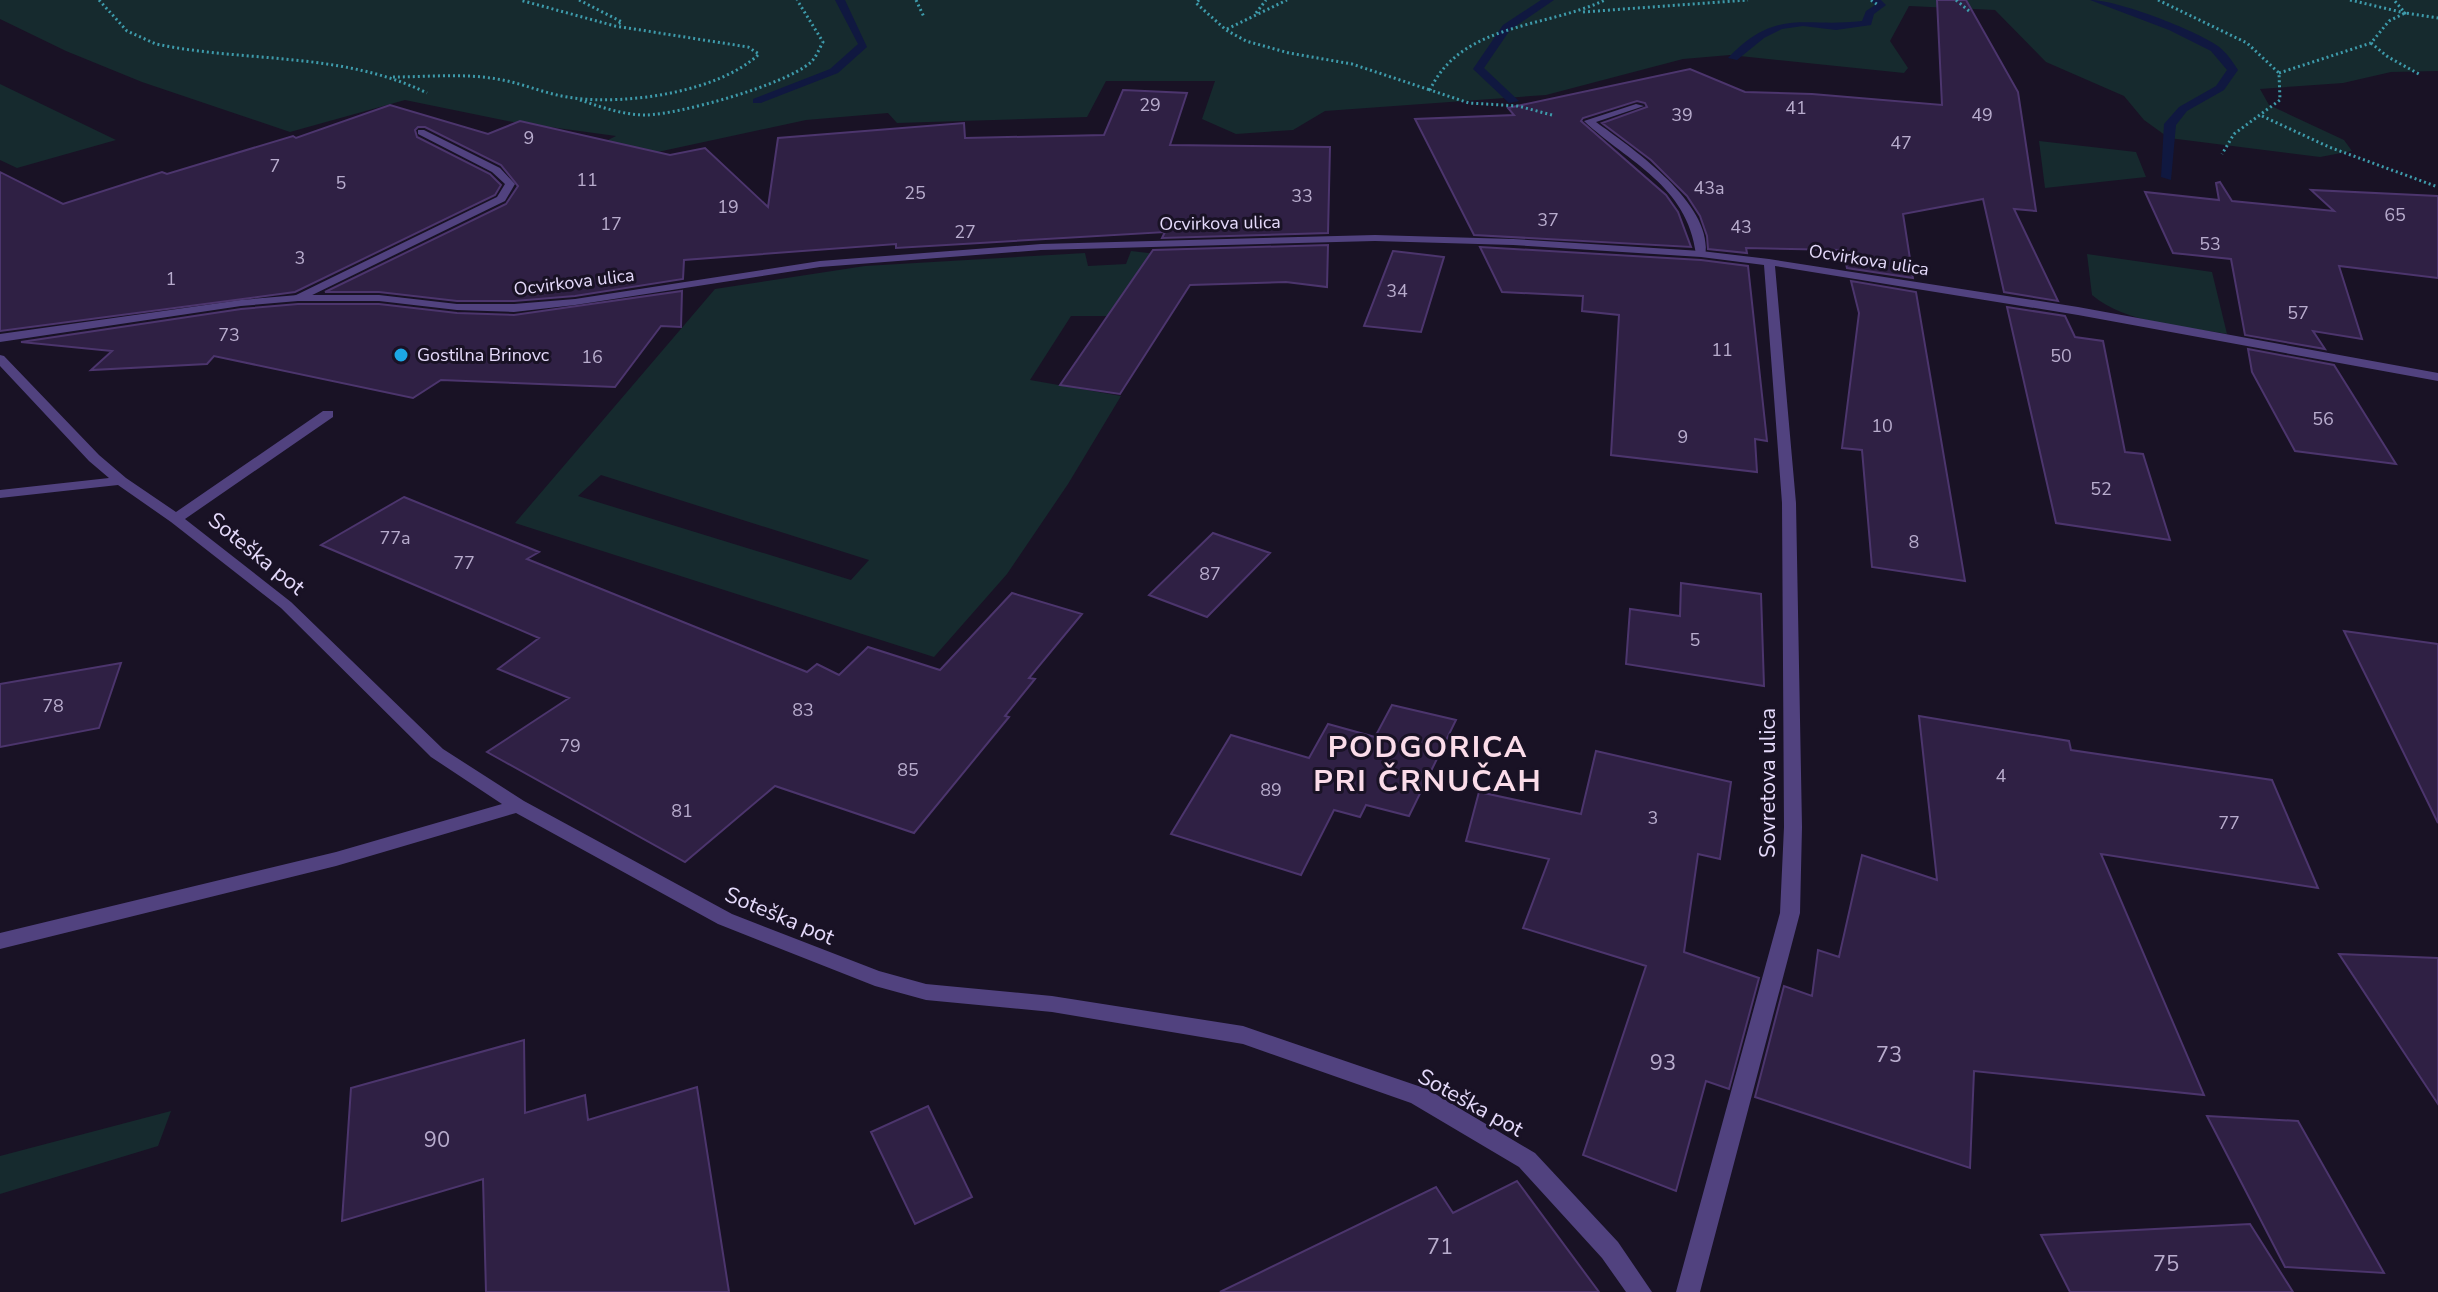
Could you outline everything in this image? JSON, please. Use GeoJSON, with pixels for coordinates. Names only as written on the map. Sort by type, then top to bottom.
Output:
{"type":"FeatureCollection","features":[{"type":"Feature","properties":{"kind":"street"},"geometry":{"type":"LineString","coordinates":[[1589,121],[1639,106]]}},
{"type":"Feature","properties":{"kind":"street"},"geometry":{"type":"LineString","coordinates":[[1589,121],[1634,155],[1678,199],[1696,228],[1701,254]]}},
{"type":"Feature","properties":{"kind":"street"},"geometry":{"type":"LineString","coordinates":[[298,298],[501,199],[510,184],[496,170],[421,132]]}},
{"type":"Feature","properties":{"kind":"street","name":"Ocvirkova ulica"},"geometry":{"type":"LineString","coordinates":[[0,338],[241,303],[298,298],[379,298],[457,307],[527,307],[820,264],[896,257],[1195,241],[1375,238],[1701,254],[1769,262],[2078,311],[2438,377]]}},
{"type":"Feature","properties":{"kind":"street","name":"Sovretova ulica"},"geometry":{"type":"LineString","coordinates":[[1688,1292],[1790,913],[1793,827],[1789,503],[1769,262]]}},
{"type":"Feature","properties":{"kind":"street","name":"Soteška pot"},"geometry":{"type":"LineString","coordinates":[[0,359],[94,458],[286,605],[437,753],[518,806],[725,919],[875,978],[926,992],[1052,1004],[1243,1035],[1419,1096],[1527,1160],[1610,1250],[1640,1292]]}},
{"type":"Feature","properties":{"kind":"street"},"geometry":{"type":"LineString","coordinates":[[176,519],[328,414]]}},
{"type":"Feature","properties":{"kind":"street"},"geometry":{"type":"LineString","coordinates":[[0,494],[121,481]]}},
{"type":"Feature","properties":{"kind":"street"},"geometry":{"type":"LineString","coordinates":[[0,941],[336,859],[518,806]]}},
{"type":"Feature","properties":{"kind":"path"},"geometry":{"type":"LineString","coordinates":[[99,0],[119,25],[139,38],[174,47],[347,67],[393,77],[496,79],[576,98],[613,112],[656,115],[685,110],[792,73],[812,62],[823,42],[797,0]]}},
{"type":"Feature","properties":{"kind":"path"},"geometry":{"type":"LineString","coordinates":[[520,0],[615,26],[711,39],[748,47],[759,54],[743,68],[703,84],[618,99],[576,98]]}},
{"type":"Feature","properties":{"kind":"path"},"geometry":{"type":"LineString","coordinates":[[579,0],[622,22],[615,26]]}},
{"type":"Feature","properties":{"kind":"path"},"geometry":{"type":"LineString","coordinates":[[916,0],[924,17]]}},
{"type":"Feature","properties":{"kind":"path"},"geometry":{"type":"LineString","coordinates":[[1199,0],[1196,3],[1226,30],[1246,41],[1289,53],[1352,64],[1469,103],[1518,106],[1589,121]]}},
{"type":"Feature","properties":{"kind":"path"},"geometry":{"type":"LineString","coordinates":[[1256,14],[1266,0]]}},
{"type":"Feature","properties":{"kind":"path"},"geometry":{"type":"LineString","coordinates":[[1226,30],[1287,0]]}},
{"type":"Feature","properties":{"kind":"path"},"geometry":{"type":"LineString","coordinates":[[1578,13],[1605,0]]}},
{"type":"Feature","properties":{"kind":"path"},"geometry":{"type":"LineString","coordinates":[[1430,90],[1434,75],[1448,60],[1501,30],[1578,13],[1748,0]]}},
{"type":"Feature","properties":{"kind":"path"},"geometry":{"type":"LineString","coordinates":[[1871,0],[1878,5]]}},
{"type":"Feature","properties":{"kind":"path"},"geometry":{"type":"LineString","coordinates":[[1956,0],[1969,11]]}},
{"type":"Feature","properties":{"kind":"path"},"geometry":{"type":"LineString","coordinates":[[2158,0],[2247,43],[2279,73],[2280,100],[2234,134],[2222,154]]}},
{"type":"Feature","properties":{"kind":"path"},"geometry":{"type":"LineString","coordinates":[[2350,0],[2438,18]]}},
{"type":"Feature","properties":{"kind":"path"},"geometry":{"type":"LineString","coordinates":[[2394,0],[2404,8],[2405,13]]}},
{"type":"Feature","properties":{"kind":"path"},"geometry":{"type":"LineString","coordinates":[[2279,73],[2371,43],[2389,21],[2405,13]]}},
{"type":"Feature","properties":{"kind":"path"},"geometry":{"type":"LineString","coordinates":[[2371,43],[2388,57],[2419,74]]}},
{"type":"Feature","properties":{"kind":"path"},"geometry":{"type":"LineString","coordinates":[[2262,116],[2329,147],[2438,187]]}},
{"type":"Feature","properties":{"kind":"green space"},"geometry":{"type":"Polygon","coordinates":[[[0,0],[2438,0],[2438,71],[2391,72],[2343,83],[2260,89],[2269,105],[2344,140],[2352,151],[2320,157],[2169,138],[2144,120],[2124,96],[2046,62],[1995,10],[1909,6],[1890,41],[1908,68],[1904,73],[1730,55],[1683,59],[1546,95],[1325,111],[1293,130],[1236,134],[1202,119],[1215,81],[1106,81],[1087,117],[897,123],[888,113],[806,120],[528,180],[616,136],[513,122],[405,100],[290,132],[142,82],[66,51],[0,19],[0,0]]]}},
{"type":"Feature","properties":{"kind":"green space"},"geometry":{"type":"Polygon","coordinates":[[[0,84],[116,140],[17,168],[0,160],[0,84]]]}},
{"type":"Feature","properties":{"kind":"green space"},"geometry":{"type":"Polygon","coordinates":[[[2039,141],[2136,152],[2146,177],[2045,188],[2039,141]]]}},
{"type":"Feature","properties":{"kind":"green space"},"geometry":{"type":"Polygon","coordinates":[[[1131,251],[1174,256],[1128,316],[1071,316],[1030,380],[1121,396],[1068,484],[1007,574],[934,657],[515,523],[715,289],[865,266],[1085,253],[1088,266],[1126,264],[1131,251]],[[601,475],[578,496],[851,580],[869,560],[601,475]]]}},
{"type":"Feature","properties":{"kind":"green space"},"geometry":{"type":"Polygon","coordinates":[[[2087,254],[2212,272],[2227,334],[2138,318],[2106,305],[2092,295],[2087,254]]]}},
{"type":"Feature","properties":{"kind":"green space"},"geometry":{"type":"Polygon","coordinates":[[[171,1111],[158,1146],[0,1194],[0,1156],[171,1111]]]}},
{"type":"Feature","properties":{"kind":"building"},"geometry":{"type":"Polygon","coordinates":[[[1937,0],[1966,0],[2018,92],[2036,211],[2014,209],[2058,301],[2004,292],[1983,199],[1903,214],[1913,278],[1847,268],[1843,250],[1746,248],[1747,253],[1708,249],[1700,216],[1687,196],[1651,160],[1602,123],[1647,107],[1645,103],[1637,101],[1581,121],[1666,195],[1678,212],[1691,247],[1474,235],[1415,119],[1514,115],[1508,108],[1690,69],[1745,92],[1812,94],[1942,105],[1937,0]]]}},
{"type":"Feature","properties":{"kind":"building"},"geometry":{"type":"Polygon","coordinates":[[[1123,90],[1187,93],[1170,145],[1330,147],[1328,233],[1162,238],[1165,232],[896,248],[896,244],[684,260],[683,279],[575,296],[514,301],[457,301],[379,292],[325,292],[506,204],[518,186],[501,165],[425,127],[418,127],[415,130],[417,137],[490,174],[501,185],[495,195],[295,292],[0,331],[0,172],[63,204],[162,172],[167,174],[293,136],[296,138],[390,105],[488,134],[520,121],[670,155],[705,148],[768,207],[778,138],[964,123],[965,138],[1104,135],[1123,90]]]}},
{"type":"Feature","properties":{"kind":"building"},"geometry":{"type":"Polygon","coordinates":[[[2220,182],[2232,201],[2334,211],[2311,190],[2438,196],[2438,278],[2339,266],[2362,339],[2313,331],[2325,349],[2245,335],[2231,259],[2173,253],[2145,192],[2219,200],[2216,183],[2220,182]]]}},
{"type":"Feature","properties":{"kind":"building"},"geometry":{"type":"Polygon","coordinates":[[[1328,245],[1327,287],[1286,282],[1190,285],[1120,394],[1060,385],[1153,250],[1328,245]]]}},
{"type":"Feature","properties":{"kind":"building"},"geometry":{"type":"Polygon","coordinates":[[[1480,247],[1701,260],[1748,266],[1767,441],[1755,439],[1757,472],[1611,455],[1619,315],[1582,311],[1583,296],[1502,292],[1480,247]]]}},
{"type":"Feature","properties":{"kind":"building"},"geometry":{"type":"Polygon","coordinates":[[[1393,251],[1444,257],[1421,332],[1364,326],[1393,251]]]}},
{"type":"Feature","properties":{"kind":"building"},"geometry":{"type":"Polygon","coordinates":[[[1851,281],[1916,292],[1965,581],[1872,567],[1862,450],[1842,448],[1859,313],[1851,281]]]}},
{"type":"Feature","properties":{"kind":"building"},"geometry":{"type":"Polygon","coordinates":[[[682,291],[681,327],[661,326],[615,387],[441,380],[413,398],[214,356],[207,364],[91,370],[112,351],[21,342],[241,309],[298,304],[379,304],[457,313],[514,315],[682,291]]]}},
{"type":"Feature","properties":{"kind":"building"},"geometry":{"type":"Polygon","coordinates":[[[2007,307],[2065,316],[2075,337],[2103,341],[2125,452],[2143,454],[2170,540],[2056,523],[2007,307]]]}},
{"type":"Feature","properties":{"kind":"building"},"geometry":{"type":"Polygon","coordinates":[[[2248,349],[2334,365],[2396,464],[2295,451],[2252,372],[2248,349]]]}},
{"type":"Feature","properties":{"kind":"building"},"geometry":{"type":"Polygon","coordinates":[[[404,497],[539,552],[527,559],[807,672],[817,664],[839,675],[868,647],[940,670],[1012,593],[1082,614],[1029,678],[1035,679],[1005,716],[1009,717],[914,833],[775,786],[685,862],[487,752],[569,698],[498,669],[539,638],[321,545],[404,497]]]}},
{"type":"Feature","properties":{"kind":"building"},"geometry":{"type":"Polygon","coordinates":[[[1213,533],[1270,553],[1207,617],[1149,595],[1213,533]]]}},
{"type":"Feature","properties":{"kind":"building"},"geometry":{"type":"Polygon","coordinates":[[[1681,583],[1761,594],[1764,686],[1626,664],[1630,609],[1680,616],[1681,583]]]}},
{"type":"Feature","properties":{"kind":"building"},"geometry":{"type":"Polygon","coordinates":[[[2344,631],[2438,644],[2438,823],[2344,631]]]}},
{"type":"Feature","properties":{"kind":"building"},"geometry":{"type":"Polygon","coordinates":[[[121,663],[99,728],[0,747],[0,684],[121,663]]]}},
{"type":"Feature","properties":{"kind":"building"},"geometry":{"type":"Polygon","coordinates":[[[1392,705],[1456,720],[1409,816],[1366,805],[1360,817],[1334,810],[1301,875],[1171,834],[1231,735],[1309,758],[1328,724],[1375,737],[1392,705]]]}},
{"type":"Feature","properties":{"kind":"building"},"geometry":{"type":"Polygon","coordinates":[[[1919,716],[2069,741],[2071,750],[2272,780],[2318,888],[2101,854],[2204,1095],[1974,1071],[1970,1168],[1755,1097],[1784,986],[1812,996],[1818,950],[1839,957],[1862,855],[1937,880],[1919,716]]]}},
{"type":"Feature","properties":{"kind":"building"},"geometry":{"type":"Polygon","coordinates":[[[1596,751],[1731,782],[1720,859],[1698,854],[1684,952],[1759,978],[1729,1089],[1706,1081],[1676,1191],[1583,1155],[1646,966],[1523,928],[1549,859],[1466,841],[1479,792],[1581,814],[1596,751]]]}},
{"type":"Feature","properties":{"kind":"building"},"geometry":{"type":"Polygon","coordinates":[[[2339,954],[2438,958],[2438,1104],[2339,954]]]}},
{"type":"Feature","properties":{"kind":"building"},"geometry":{"type":"Polygon","coordinates":[[[524,1040],[525,1113],[585,1095],[588,1120],[697,1087],[729,1292],[486,1292],[483,1179],[342,1221],[351,1088],[524,1040]]]}},
{"type":"Feature","properties":{"kind":"building"},"geometry":{"type":"Polygon","coordinates":[[[928,1106],[972,1197],[915,1224],[871,1132],[928,1106]]]}},
{"type":"Feature","properties":{"kind":"building"},"geometry":{"type":"Polygon","coordinates":[[[2207,1116],[2298,1121],[2384,1273],[2285,1267],[2207,1116]]]}},
{"type":"Feature","properties":{"kind":"building"},"geometry":{"type":"Polygon","coordinates":[[[1517,1181],[1599,1292],[1220,1292],[1436,1187],[1453,1213],[1517,1181]]]}},
{"type":"Feature","properties":{"kind":"building"},"geometry":{"type":"Polygon","coordinates":[[[2250,1224],[2293,1292],[2070,1292],[2041,1235],[2250,1224]]]}},
{"type":"Feature","properties":{"kind":"waterway"},"geometry":{"type":"LineString","coordinates":[[757,101],[834,71],[863,45],[840,0]]}},
{"type":"Feature","properties":{"kind":"waterway"},"geometry":{"type":"LineString","coordinates":[[1513,101],[1478,69],[1507,27],[1524,13],[1549,0]]}},
{"type":"Feature","properties":{"kind":"waterway"},"geometry":{"type":"LineString","coordinates":[[1733,58],[1760,36],[1780,26],[1803,23],[1836,27],[1867,23],[1869,13],[1881,5],[1875,0]]}},
{"type":"Feature","properties":{"kind":"waterway"},"geometry":{"type":"LineString","coordinates":[[2095,0],[2173,28],[2215,49],[2233,70],[2220,88],[2183,109],[2170,124],[2167,177]]}},
{"type":"Feature","properties":{"kind":"place","name":"Gostilna Brinovc"},"geometry":{"type":"Point","coordinates":[401,355]}},
{"type":"Feature","properties":{"kind":"district","name":"PODGORICA PRI ČRNUČAH"},"geometry":{"type":"Point","coordinates":[1428,764]}}]}
